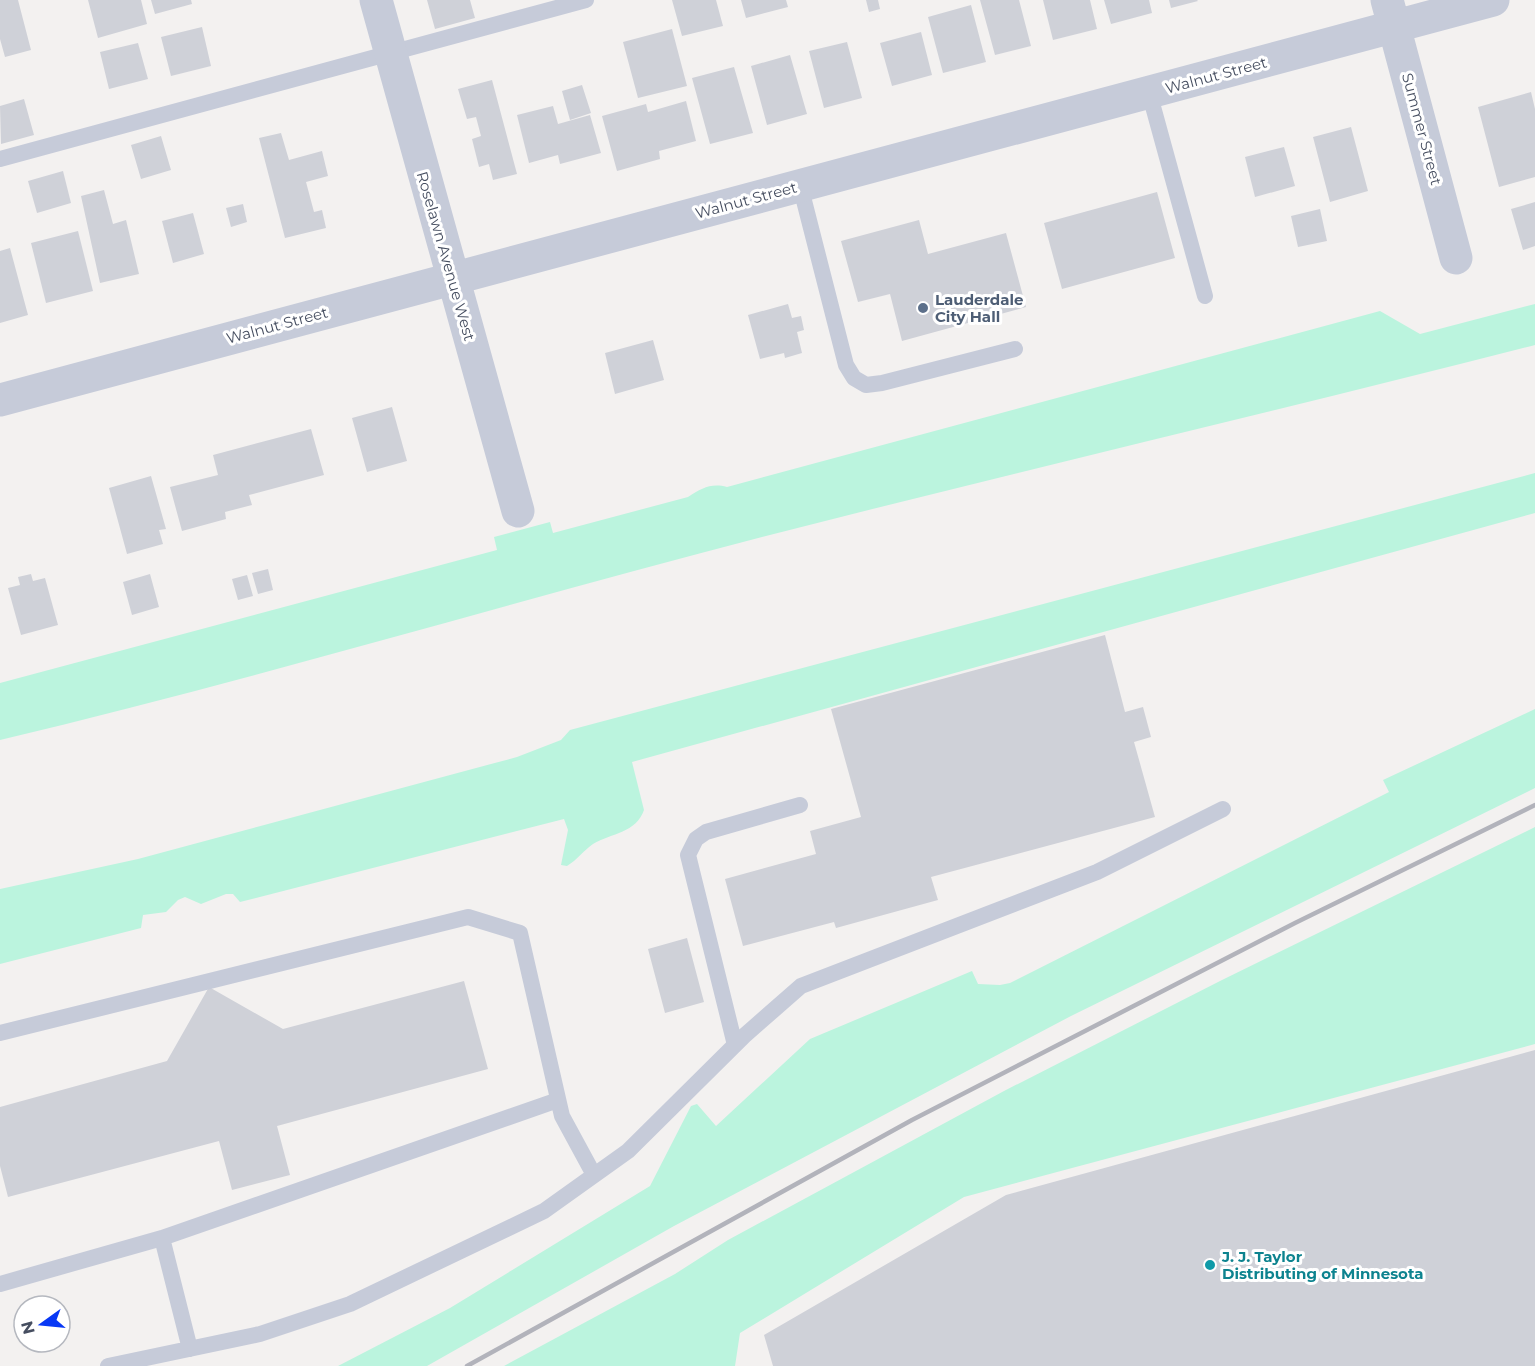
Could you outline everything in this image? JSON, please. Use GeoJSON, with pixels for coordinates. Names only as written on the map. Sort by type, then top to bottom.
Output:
{"type":"FeatureCollection","features":[{"type":"Feature","properties":{"kind":"street","name":"Roselawn Avenue West"},"geometry":{"type":"LineString","coordinates":[[376,0],[518,511]]}},
{"type":"Feature","properties":{"kind":"street","name":"Walnut Street"},"geometry":{"type":"LineString","coordinates":[[0,400],[1149,92],[1391,14],[1493,0]]}},
{"type":"Feature","properties":{"kind":"street","name":"Summer Street"},"geometry":{"type":"LineString","coordinates":[[1391,14],[1456,258]]}},
{"type":"Feature","properties":{"kind":"lane"},"geometry":{"type":"LineString","coordinates":[[0,159],[586,0]]}},
{"type":"Feature","properties":{"kind":"lane"},"geometry":{"type":"LineString","coordinates":[[1149,92],[1205,296]]}},
{"type":"Feature","properties":{"kind":"lane"},"geometry":{"type":"LineString","coordinates":[[800,185],[840,348],[854,378],[866,385],[882,383],[1015,349]]}},
{"type":"Feature","properties":{"kind":"lane"},"geometry":{"type":"LineString","coordinates":[[735,1045],[688,855],[696,839],[706,832],[800,805]]}},
{"type":"Feature","properties":{"kind":"lane"},"geometry":{"type":"LineString","coordinates":[[108,1366],[260,1334],[350,1304],[544,1211],[628,1151],[735,1045],[801,986],[1097,872],[1223,809]]}},
{"type":"Feature","properties":{"kind":"lane"},"geometry":{"type":"LineString","coordinates":[[0,1033],[468,917],[520,933],[562,1116],[594,1175]]}},
{"type":"Feature","properties":{"kind":"lane"},"geometry":{"type":"LineString","coordinates":[[0,1284],[162,1238],[558,1100]]}},
{"type":"Feature","properties":{"kind":"lane"},"geometry":{"type":"LineString","coordinates":[[162,1238],[190,1349]]}},
{"type":"Feature","properties":{"kind":"green space"},"geometry":{"type":"Polygon","coordinates":[[[1535,304],[1535,345],[762,537],[191,692],[0,740],[0,683],[497,550],[494,537],[550,522],[553,533],[688,497],[707,487],[727,487],[1380,311],[1420,334],[1535,304]]]}},
{"type":"Feature","properties":{"kind":"green space"},"geometry":{"type":"Polygon","coordinates":[[[1535,473],[1535,513],[632,762],[644,810],[640,818],[623,832],[593,844],[567,866],[561,865],[568,830],[564,819],[240,902],[233,894],[226,894],[201,904],[185,897],[178,900],[166,912],[143,915],[141,928],[0,964],[0,889],[138,859],[517,757],[561,740],[570,730],[1535,473]]]}},
{"type":"Feature","properties":{"kind":"green space"},"geometry":{"type":"Polygon","coordinates":[[[1535,709],[1535,788],[1071,1016],[674,1226],[427,1366],[338,1366],[450,1308],[650,1186],[691,1106],[697,1104],[716,1126],[810,1039],[972,971],[978,984],[1010,983],[1389,792],[1383,780],[1535,709]]]}},
{"type":"Feature","properties":{"kind":"green space"},"geometry":{"type":"Polygon","coordinates":[[[1535,827],[1535,1044],[964,1197],[740,1333],[735,1366],[504,1366],[675,1274],[728,1240],[1004,1091],[1222,980],[1535,827]]]}},
{"type":"Feature","properties":{"kind":"building"},"geometry":{"type":"Polygon","coordinates":[[[0,0],[18,0],[31,50],[5,57],[0,39],[0,0]]]}},
{"type":"Feature","properties":{"kind":"building"},"geometry":{"type":"Polygon","coordinates":[[[88,0],[141,0],[147,24],[98,38],[88,0]]]}},
{"type":"Feature","properties":{"kind":"building"},"geometry":{"type":"Polygon","coordinates":[[[151,0],[191,0],[192,4],[155,14],[151,0]]]}},
{"type":"Feature","properties":{"kind":"building"},"geometry":{"type":"Polygon","coordinates":[[[427,0],[470,0],[475,18],[435,29],[427,0]]]}},
{"type":"Feature","properties":{"kind":"building"},"geometry":{"type":"Polygon","coordinates":[[[672,0],[716,0],[723,26],[682,36],[672,0]]]}},
{"type":"Feature","properties":{"kind":"building"},"geometry":{"type":"Polygon","coordinates":[[[741,0],[786,0],[788,7],[746,18],[741,0]]]}},
{"type":"Feature","properties":{"kind":"building"},"geometry":{"type":"Polygon","coordinates":[[[866,0],[878,0],[880,9],[869,12],[866,0]]]}},
{"type":"Feature","properties":{"kind":"building"},"geometry":{"type":"Polygon","coordinates":[[[980,0],[1019,0],[1031,46],[995,55],[980,0]]]}},
{"type":"Feature","properties":{"kind":"building"},"geometry":{"type":"Polygon","coordinates":[[[1043,0],[1090,0],[1097,29],[1053,40],[1043,0]]]}},
{"type":"Feature","properties":{"kind":"building"},"geometry":{"type":"Polygon","coordinates":[[[1104,0],[1149,0],[1152,13],[1111,24],[1104,0]]]}},
{"type":"Feature","properties":{"kind":"building"},"geometry":{"type":"Polygon","coordinates":[[[1169,0],[1197,0],[1198,1],[1171,8],[1169,0]]]}},
{"type":"Feature","properties":{"kind":"building"},"geometry":{"type":"Polygon","coordinates":[[[971,5],[986,62],[943,73],[928,17],[971,5]]]}},
{"type":"Feature","properties":{"kind":"building"},"geometry":{"type":"Polygon","coordinates":[[[202,27],[211,66],[171,76],[161,37],[202,27]]]}},
{"type":"Feature","properties":{"kind":"building"},"geometry":{"type":"Polygon","coordinates":[[[672,29],[687,86],[638,98],[623,42],[672,29]]]}},
{"type":"Feature","properties":{"kind":"building"},"geometry":{"type":"Polygon","coordinates":[[[921,32],[932,75],[892,86],[880,43],[921,32]]]}},
{"type":"Feature","properties":{"kind":"building"},"geometry":{"type":"Polygon","coordinates":[[[847,42],[862,98],[824,108],[809,51],[847,42]]]}},
{"type":"Feature","properties":{"kind":"building"},"geometry":{"type":"Polygon","coordinates":[[[138,43],[148,79],[109,89],[100,52],[138,43]]]}},
{"type":"Feature","properties":{"kind":"building"},"geometry":{"type":"Polygon","coordinates":[[[790,55],[807,114],[767,125],[751,66],[790,55]]]}},
{"type":"Feature","properties":{"kind":"building"},"geometry":{"type":"Polygon","coordinates":[[[734,67],[753,133],[710,144],[692,78],[734,67]]]}},
{"type":"Feature","properties":{"kind":"building"},"geometry":{"type":"Polygon","coordinates":[[[492,80],[517,174],[493,180],[489,164],[479,167],[472,139],[481,136],[476,117],[467,119],[458,89],[492,80]]]}},
{"type":"Feature","properties":{"kind":"building"},"geometry":{"type":"Polygon","coordinates":[[[582,85],[591,113],[570,120],[562,91],[582,85]]]}},
{"type":"Feature","properties":{"kind":"building"},"geometry":{"type":"Polygon","coordinates":[[[1531,92],[1535,109],[1535,177],[1499,187],[1478,107],[1531,92]]]}},
{"type":"Feature","properties":{"kind":"building"},"geometry":{"type":"Polygon","coordinates":[[[24,99],[34,135],[1,144],[0,106],[24,99]]]}},
{"type":"Feature","properties":{"kind":"building"},"geometry":{"type":"Polygon","coordinates":[[[686,101],[696,141],[659,151],[660,159],[617,171],[602,116],[646,104],[648,112],[686,101]]]}},
{"type":"Feature","properties":{"kind":"building"},"geometry":{"type":"Polygon","coordinates":[[[553,106],[558,124],[590,115],[601,153],[560,164],[558,155],[529,163],[517,115],[553,106]]]}},
{"type":"Feature","properties":{"kind":"building"},"geometry":{"type":"Polygon","coordinates":[[[1351,127],[1368,191],[1330,202],[1313,137],[1351,127]]]}},
{"type":"Feature","properties":{"kind":"building"},"geometry":{"type":"Polygon","coordinates":[[[281,133],[289,160],[322,151],[328,176],[306,182],[314,212],[322,210],[326,228],[285,238],[259,138],[281,133]]]}},
{"type":"Feature","properties":{"kind":"building"},"geometry":{"type":"Polygon","coordinates":[[[161,136],[171,170],[141,179],[131,145],[161,136]]]}},
{"type":"Feature","properties":{"kind":"building"},"geometry":{"type":"Polygon","coordinates":[[[1284,147],[1295,186],[1255,197],[1245,157],[1284,147]]]}},
{"type":"Feature","properties":{"kind":"building"},"geometry":{"type":"Polygon","coordinates":[[[63,171],[71,203],[37,213],[28,181],[63,171]]]}},
{"type":"Feature","properties":{"kind":"building"},"geometry":{"type":"Polygon","coordinates":[[[104,190],[113,224],[126,220],[139,274],[100,283],[81,196],[104,190]]]}},
{"type":"Feature","properties":{"kind":"building"},"geometry":{"type":"Polygon","coordinates":[[[1157,192],[1175,258],[1062,289],[1044,223],[1157,192]]]}},
{"type":"Feature","properties":{"kind":"building"},"geometry":{"type":"Polygon","coordinates":[[[1535,202],[1535,246],[1523,250],[1511,209],[1535,202]]]}},
{"type":"Feature","properties":{"kind":"building"},"geometry":{"type":"Polygon","coordinates":[[[243,204],[247,222],[231,227],[226,208],[243,204]]]}},
{"type":"Feature","properties":{"kind":"building"},"geometry":{"type":"Polygon","coordinates":[[[1320,209],[1327,241],[1298,247],[1291,216],[1320,209]]]}},
{"type":"Feature","properties":{"kind":"building"},"geometry":{"type":"Polygon","coordinates":[[[193,213],[204,254],[173,263],[162,221],[193,213]]]}},
{"type":"Feature","properties":{"kind":"building"},"geometry":{"type":"Polygon","coordinates":[[[919,220],[928,254],[1006,233],[1026,307],[902,341],[890,294],[858,302],[841,241],[919,220]]]}},
{"type":"Feature","properties":{"kind":"building"},"geometry":{"type":"Polygon","coordinates":[[[78,231],[93,291],[46,303],[31,243],[78,231]]]}},
{"type":"Feature","properties":{"kind":"building"},"geometry":{"type":"Polygon","coordinates":[[[10,248],[28,315],[0,323],[0,251],[10,248]]]}},
{"type":"Feature","properties":{"kind":"building"},"geometry":{"type":"Polygon","coordinates":[[[788,304],[792,318],[801,316],[804,330],[797,332],[802,353],[785,358],[784,353],[760,359],[748,315],[788,304]]]}},
{"type":"Feature","properties":{"kind":"building"},"geometry":{"type":"Polygon","coordinates":[[[653,340],[664,380],[615,394],[605,353],[653,340]]]}},
{"type":"Feature","properties":{"kind":"building"},"geometry":{"type":"Polygon","coordinates":[[[392,407],[407,461],[367,472],[352,418],[392,407]]]}},
{"type":"Feature","properties":{"kind":"building"},"geometry":{"type":"Polygon","coordinates":[[[311,429],[324,475],[249,495],[252,505],[225,512],[226,519],[182,531],[170,487],[218,475],[213,455],[311,429]]]}},
{"type":"Feature","properties":{"kind":"building"},"geometry":{"type":"Polygon","coordinates":[[[151,476],[166,529],[159,530],[163,544],[127,554],[109,488],[151,476]]]}},
{"type":"Feature","properties":{"kind":"building"},"geometry":{"type":"Polygon","coordinates":[[[268,569],[273,590],[258,594],[252,573],[268,569]]]}},
{"type":"Feature","properties":{"kind":"building"},"geometry":{"type":"Polygon","coordinates":[[[31,574],[33,581],[45,578],[58,625],[21,635],[8,588],[20,585],[18,577],[31,574]]]}},
{"type":"Feature","properties":{"kind":"building"},"geometry":{"type":"Polygon","coordinates":[[[150,574],[159,607],[132,615],[123,582],[150,574]]]}},
{"type":"Feature","properties":{"kind":"building"},"geometry":{"type":"Polygon","coordinates":[[[247,575],[253,596],[238,600],[232,579],[247,575]]]}},
{"type":"Feature","properties":{"kind":"building"},"geometry":{"type":"Polygon","coordinates":[[[1105,635],[1125,712],[1143,707],[1151,737],[1134,742],[1155,817],[931,877],[938,900],[836,928],[834,922],[743,946],[725,879],[816,854],[810,831],[861,817],[831,709],[1105,635]]]}},
{"type":"Feature","properties":{"kind":"building"},"geometry":{"type":"Polygon","coordinates":[[[687,938],[704,1002],[665,1013],[648,949],[687,938]]]}},
{"type":"Feature","properties":{"kind":"building"},"geometry":{"type":"Polygon","coordinates":[[[464,981],[488,1069],[277,1126],[290,1175],[232,1190],[219,1141],[8,1197],[0,1166],[0,1107],[167,1061],[209,987],[283,1029],[464,981]]]}},
{"type":"Feature","properties":{"kind":"building","name":"J. J. Taylor Distributing of Minnesota"},"geometry":{"type":"Polygon","coordinates":[[[1535,1050],[1535,1366],[773,1366],[764,1335],[1006,1195],[1535,1050]]]}},
{"type":"Feature","properties":{"kind":"railway"},"geometry":{"type":"LineString","coordinates":[[467,1366],[912,1120],[1295,923],[1535,805]]}},
{"type":"Feature","properties":{"kind":"place","name":"Lauderdale City Hall"},"geometry":{"type":"Point","coordinates":[923,308]}},
{"type":"Feature","properties":{"kind":"place","name":"J. J. Taylor Distributing of Minnesota"},"geometry":{"type":"Point","coordinates":[1210,1265]}}]}
